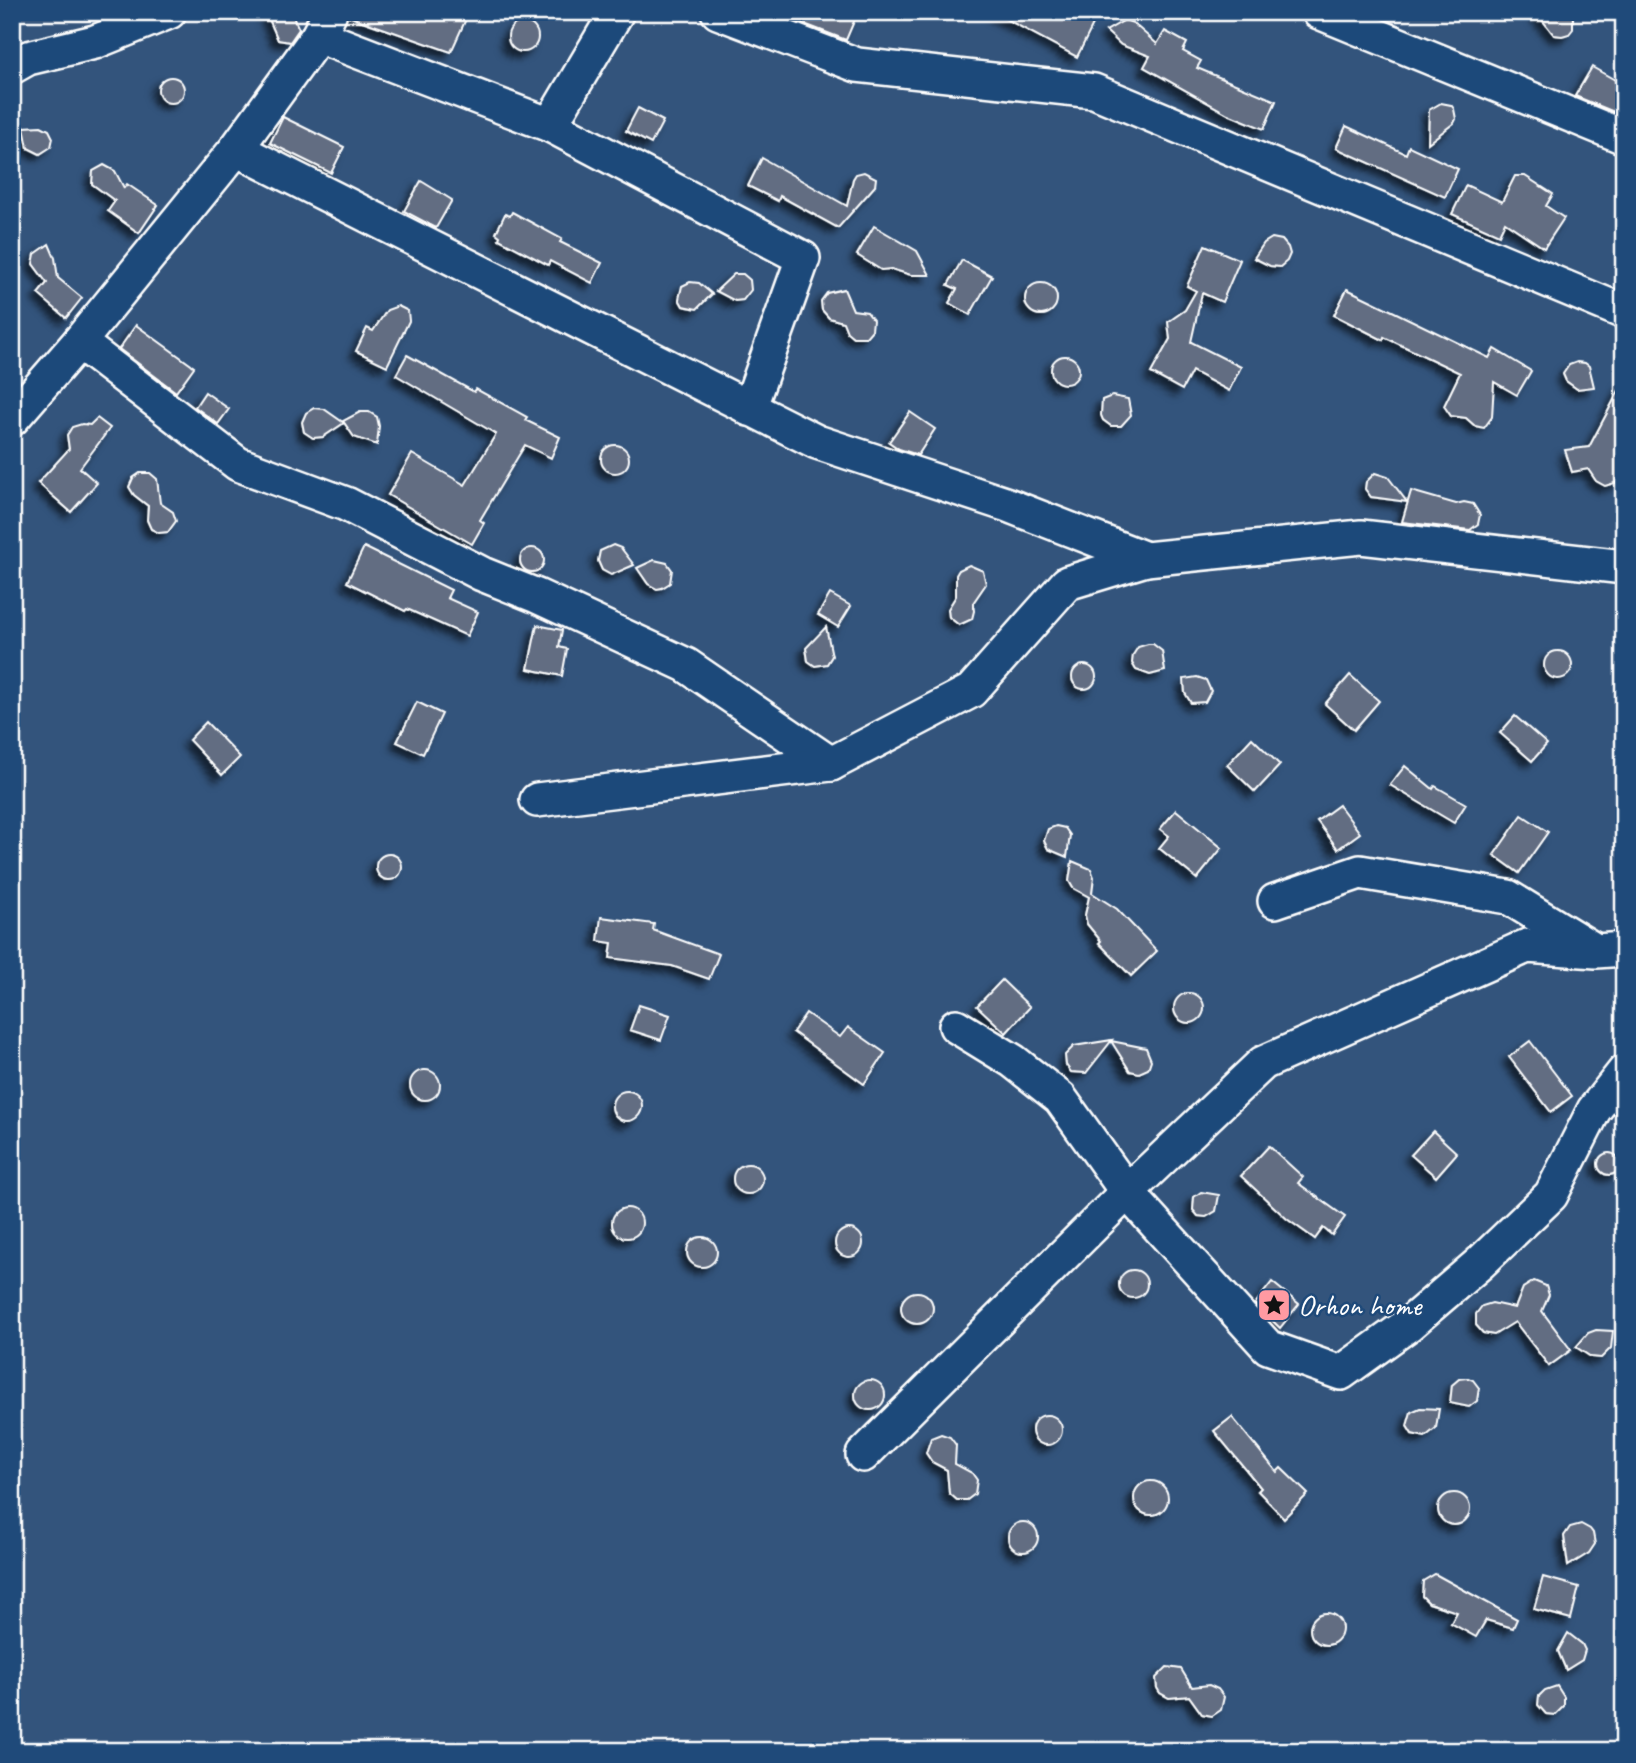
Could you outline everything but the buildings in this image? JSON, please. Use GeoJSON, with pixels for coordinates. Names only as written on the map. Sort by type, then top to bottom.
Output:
{"type":"FeatureCollection","features":[{"type":"Feature","properties":{"kind":"street"},"geometry":{"type":"LineString","coordinates":[[12,67],[28,58],[95,42],[169,12]]}},
{"type":"Feature","properties":{"kind":"street"},"geometry":{"type":"LineString","coordinates":[[550,125],[617,12]]}},
{"type":"Feature","properties":{"kind":"street"},"geometry":{"type":"LineString","coordinates":[[718,12],[857,65],[1094,91],[1624,312]]}},
{"type":"Feature","properties":{"kind":"street"},"geometry":{"type":"LineString","coordinates":[[1319,12],[1624,137]]}},
{"type":"Feature","properties":{"kind":"street"},"geometry":{"type":"LineString","coordinates":[[12,419],[79,342],[236,149],[324,24],[550,125],[803,258],[749,409]]}},
{"type":"Feature","properties":{"kind":"street"},"geometry":{"type":"LineString","coordinates":[[236,149],[817,442],[1005,504],[1146,559]]}},
{"type":"Feature","properties":{"kind":"street"},"geometry":{"type":"LineString","coordinates":[[79,342],[238,464],[346,503],[482,574],[537,596],[686,665],[831,764]]}},
{"type":"Feature","properties":{"kind":"street"},"geometry":{"type":"LineString","coordinates":[[537,800],[831,764],[971,691],[1067,583],[1146,559],[1361,537],[1624,567]]}},
{"type":"Feature","properties":{"kind":"street"},"geometry":{"type":"LineString","coordinates":[[1275,901],[1360,872],[1508,897],[1610,950]]}},
{"type":"Feature","properties":{"kind":"street"},"geometry":{"type":"LineString","coordinates":[[863,1455],[1127,1192],[1263,1063],[1527,946],[1610,950]]}},
{"type":"Feature","properties":{"kind":"street"},"geometry":{"type":"LineString","coordinates":[[956,1026],[1013,1061],[1060,1098],[1127,1192],[1268,1347],[1341,1373],[1409,1324],[1480,1263],[1551,1195],[1594,1110],[1624,1072]]}},
{"type":"Feature","properties":{"kind":"place","name":"Orhon home"},"geometry":{"type":"Point","coordinates":[1274,1305]}}]}
